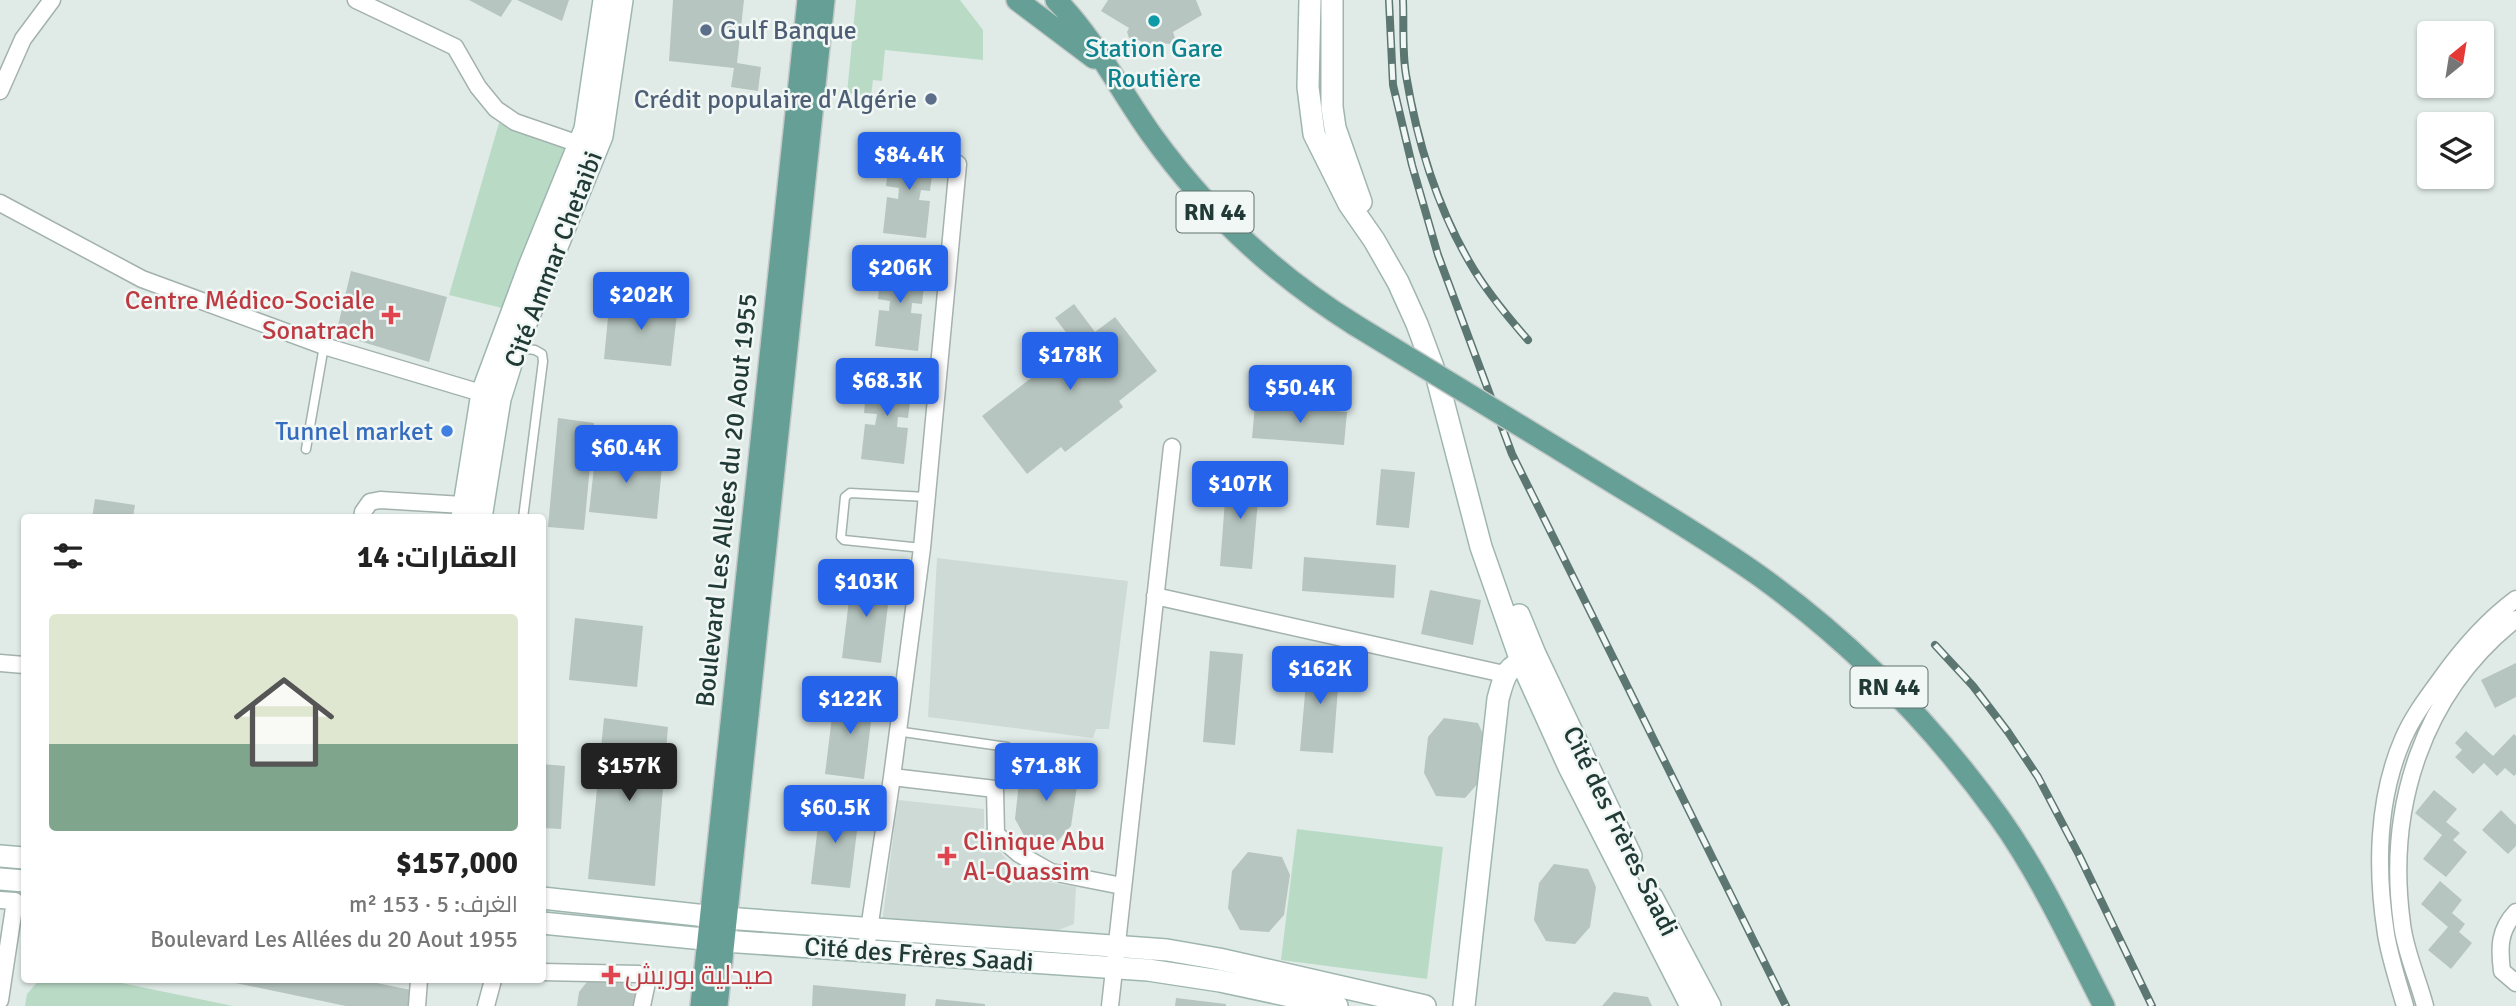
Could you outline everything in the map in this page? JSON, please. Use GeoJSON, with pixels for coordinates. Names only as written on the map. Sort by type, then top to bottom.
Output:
{"type":"FeatureCollection","features":[{"type":"Feature","properties":{"kind":"main road","name":"Boulevard Les Allées du 20 Aout 1955"},"geometry":{"type":"LineString","coordinates":[[718,917],[808,0]]}},
{"type":"Feature","properties":{"kind":"main road","name":"Boulevard Les Allées du 20 Aout 1955"},"geometry":{"type":"LineString","coordinates":[[701,1006],[718,917],[824,0]]}},
{"type":"Feature","properties":{"kind":"main road"},"geometry":{"type":"LineString","coordinates":[[1017,0],[1107,68]]}},
{"type":"Feature","properties":{"kind":"main road"},"geometry":{"type":"LineString","coordinates":[[1056,0],[1075,19],[1107,68]]}},
{"type":"Feature","properties":{"kind":"main road"},"geometry":{"type":"LineString","coordinates":[[1332,0],[1330,87],[1335,128],[1374,240]]}},
{"type":"Feature","properties":{"kind":"main road"},"geometry":{"type":"LineString","coordinates":[[1308,3],[1308,87],[1314,134],[1349,204],[1374,240]]}},
{"type":"Feature","properties":{"kind":"main road","name":"Cité Ammar Chetaibi"},"geometry":{"type":"LineString","coordinates":[[462,512],[491,396],[530,264],[585,129],[612,5]]}},
{"type":"Feature","properties":{"kind":"main road","name":"Cité Ammar Chetaibi"},"geometry":{"type":"LineString","coordinates":[[481,514],[491,396],[516,348],[602,136],[612,5]]}},
{"type":"Feature","properties":{"kind":"main road","name":"RN 44"},"geometry":{"type":"LineString","coordinates":[[1107,68],[1168,156],[1229,227],[1291,283],[1761,577],[1877,673],[1947,752],[1997,815],[2052,904],[2104,1006]]}},
{"type":"Feature","properties":{"kind":"main road","name":"Cité des Frères Saadi"},"geometry":{"type":"LineString","coordinates":[[1374,240],[1398,282],[1437,378],[1470,504],[1490,546],[1520,663],[1569,766],[1691,1006]]}},
{"type":"Feature","properties":{"kind":"main road","name":"Cité des Frères Saadi"},"geometry":{"type":"LineString","coordinates":[[1520,663],[1636,866],[1710,1006]]}},
{"type":"Feature","properties":{"kind":"main road"},"geometry":{"type":"LineString","coordinates":[[1464,1006],[1498,699],[1520,663]]}},
{"type":"Feature","properties":{"kind":"main road"},"geometry":{"type":"LineString","coordinates":[[0,856],[21,858]]}},
{"type":"Feature","properties":{"kind":"main road"},"geometry":{"type":"LineString","coordinates":[[0,878],[21,881]]}},
{"type":"Feature","properties":{"kind":"main road","name":"Cité des Frères Saadi"},"geometry":{"type":"LineString","coordinates":[[546,898],[718,917],[867,939],[1114,969],[1186,974],[1336,1006]]}},
{"type":"Feature","properties":{"kind":"main road","name":"Cité des Frères Saadi"},"geometry":{"type":"LineString","coordinates":[[546,923],[715,940],[867,939],[1167,950],[1219,959],[1425,1006]]}},
{"type":"Feature","properties":{"kind":"main road","name":"Boulevard Les Allées du 20 Aout 1955"},"geometry":{"type":"LineString","coordinates":[[715,940],[717,1006]]}},
{"type":"Feature","properties":{"kind":"street"},"geometry":{"type":"LineString","coordinates":[[0,91],[23,39],[52,0]]}},
{"type":"Feature","properties":{"kind":"street","name":"Cité Ammar Chetaibi"},"geometry":{"type":"LineString","coordinates":[[356,0],[455,47],[478,88],[496,109],[515,122],[579,144]]}},
{"type":"Feature","properties":{"kind":"street"},"geometry":{"type":"LineString","coordinates":[[867,939],[892,777],[922,548],[958,164]]}},
{"type":"Feature","properties":{"kind":"street"},"geometry":{"type":"LineString","coordinates":[[0,203],[142,279],[324,346],[491,396]]}},
{"type":"Feature","properties":{"kind":"street"},"geometry":{"type":"LineString","coordinates":[[1110,1006],[1172,447]]}},
{"type":"Feature","properties":{"kind":"street"},"geometry":{"type":"LineString","coordinates":[[363,514],[370,502],[380,500],[462,512]]}},
{"type":"Feature","properties":{"kind":"street"},"geometry":{"type":"LineString","coordinates":[[1155,596],[1520,663]]}},
{"type":"Feature","properties":{"kind":"street"},"geometry":{"type":"LineString","coordinates":[[2404,1006],[2386,936],[2379,875],[2383,817],[2392,767],[2421,705],[2460,652],[2487,621],[2516,599]]}},
{"type":"Feature","properties":{"kind":"street"},"geometry":{"type":"LineString","coordinates":[[2425,1006],[2402,928],[2396,876],[2400,825],[2410,774],[2421,745],[2443,703],[2469,666],[2516,619]]}},
{"type":"Feature","properties":{"kind":"street"},"geometry":{"type":"LineString","coordinates":[[0,663],[21,665]]}},
{"type":"Feature","properties":{"kind":"street"},"geometry":{"type":"LineString","coordinates":[[892,777],[995,789],[996,834],[1019,854],[1051,872],[1122,886]]}},
{"type":"Feature","properties":{"kind":"street"},"geometry":{"type":"LineString","coordinates":[[0,1000],[13,901]]}},
{"type":"Feature","properties":{"kind":"street"},"geometry":{"type":"LineString","coordinates":[[2516,912],[2507,921],[2499,948],[2502,971],[2516,983]]}},
{"type":"Feature","properties":{"kind":"street"},"geometry":{"type":"LineString","coordinates":[[546,972],[639,974],[644,976],[647,982],[642,1006]]}},
{"type":"Feature","properties":{"kind":"street"},"geometry":{"type":"LineString","coordinates":[[417,1006],[419,983]]}},
{"type":"Feature","properties":{"kind":"street"},"geometry":{"type":"LineString","coordinates":[[486,1006],[493,983]]}},
{"type":"Feature","properties":{"kind":"lane"},"geometry":{"type":"LineString","coordinates":[[306,449],[324,346]]}},
{"type":"Feature","properties":{"kind":"lane"},"geometry":{"type":"LineString","coordinates":[[516,348],[535,349],[542,354],[543,361],[524,514]]}},
{"type":"Feature","properties":{"kind":"lane"},"geometry":{"type":"LineString","coordinates":[[922,548],[844,540],[841,537],[845,497],[850,494],[927,497]]}},
{"type":"Feature","properties":{"kind":"lane"},"geometry":{"type":"LineString","coordinates":[[896,732],[1007,747]]}},
{"type":"Feature","properties":{"kind":"shaded area"},"geometry":{"type":"Polygon","coordinates":[[[937,558],[1128,581],[1109,729],[1096,729],[1093,738],[928,717],[937,558]]]}},
{"type":"Feature","properties":{"kind":"shaded area","name":"Clinique Abu Al-Quassim"},"geometry":{"type":"Polygon","coordinates":[[[898,800],[984,809],[984,834],[1023,878],[1076,887],[1074,924],[1051,933],[882,923],[898,800]]]}},
{"type":"Feature","properties":{"kind":"green space"},"geometry":{"type":"Polygon","coordinates":[[[856,0],[960,0],[983,30],[983,60],[885,50],[882,81],[873,80],[871,96],[847,93],[856,0]]]}},
{"type":"Feature","properties":{"kind":"green space"},"geometry":{"type":"Polygon","coordinates":[[[499,123],[568,146],[502,308],[449,295],[499,123]]]}},
{"type":"Feature","properties":{"kind":"green space"},"geometry":{"type":"Polygon","coordinates":[[[1297,829],[1443,847],[1427,979],[1281,960],[1297,829]]]}},
{"type":"Feature","properties":{"kind":"green space"},"geometry":{"type":"Polygon","coordinates":[[[36,983],[122,983],[233,1006],[25,1006],[27,994],[36,983]]]}},
{"type":"Feature","properties":{"kind":"building"},"geometry":{"type":"Polygon","coordinates":[[[469,0],[512,0],[501,17],[469,0]]]}},
{"type":"Feature","properties":{"kind":"building"},"geometry":{"type":"Polygon","coordinates":[[[517,0],[569,0],[562,21],[517,0]]]}},
{"type":"Feature","properties":{"kind":"building","name":"Gulf Banque"},"geometry":{"type":"Polygon","coordinates":[[[673,0],[744,0],[737,63],[761,67],[758,91],[731,87],[734,68],[669,61],[673,0]]]}},
{"type":"Feature","properties":{"kind":"building","name":"Station Gare Routière"},"geometry":{"type":"Polygon","coordinates":[[[1108,0],[1196,0],[1202,15],[1173,32],[1175,38],[1170,44],[1162,43],[1161,52],[1140,49],[1141,41],[1129,38],[1129,28],[1101,11],[1108,0]]]}},
{"type":"Feature","properties":{"kind":"building"},"geometry":{"type":"Polygon","coordinates":[[[891,147],[935,152],[930,191],[921,190],[919,200],[930,201],[926,238],[883,233],[887,197],[898,199],[899,188],[886,186],[891,147]]]}},
{"type":"Feature","properties":{"kind":"building"},"geometry":{"type":"Polygon","coordinates":[[[882,260],[926,265],[922,304],[912,303],[911,313],[922,314],[918,351],[875,346],[879,310],[889,311],[890,301],[878,299],[882,260]]]}},
{"type":"Feature","properties":{"kind":"building","name":"Centre Médico-Sociale Sonatrach"},"geometry":{"type":"Polygon","coordinates":[[[351,271],[447,297],[429,362],[336,334],[351,271]]]}},
{"type":"Feature","properties":{"kind":"building"},"geometry":{"type":"Polygon","coordinates":[[[610,297],[678,305],[671,366],[604,359],[610,297]]]}},
{"type":"Feature","properties":{"kind":"building"},"geometry":{"type":"Polygon","coordinates":[[[1074,304],[1095,332],[1115,317],[1157,371],[1119,401],[1123,407],[1065,452],[1061,447],[1027,474],[982,416],[1075,344],[1055,318],[1074,304]]]}},
{"type":"Feature","properties":{"kind":"building"},"geometry":{"type":"Polygon","coordinates":[[[868,374],[913,379],[908,418],[898,417],[897,427],[908,428],[904,464],[861,459],[865,424],[875,425],[877,414],[864,413],[868,374]]]}},
{"type":"Feature","properties":{"kind":"building"},"geometry":{"type":"Polygon","coordinates":[[[1255,405],[1347,412],[1344,445],[1252,438],[1255,405]]]}},
{"type":"Feature","properties":{"kind":"building"},"geometry":{"type":"Polygon","coordinates":[[[558,418],[594,423],[584,530],[548,527],[558,418]]]}},
{"type":"Feature","properties":{"kind":"building"},"geometry":{"type":"Polygon","coordinates":[[[596,450],[663,457],[657,519],[589,512],[596,450]]]}},
{"type":"Feature","properties":{"kind":"building"},"geometry":{"type":"Polygon","coordinates":[[[1381,469],[1415,472],[1409,528],[1376,525],[1381,469]]]}},
{"type":"Feature","properties":{"kind":"building"},"geometry":{"type":"Polygon","coordinates":[[[1227,474],[1260,477],[1252,569],[1220,566],[1227,474]]]}},
{"type":"Feature","properties":{"kind":"building"},"geometry":{"type":"Polygon","coordinates":[[[95,499],[135,505],[134,514],[93,514],[95,499]]]}},
{"type":"Feature","properties":{"kind":"building"},"geometry":{"type":"Polygon","coordinates":[[[1304,557],[1396,565],[1394,598],[1302,591],[1304,557]]]}},
{"type":"Feature","properties":{"kind":"building"},"geometry":{"type":"Polygon","coordinates":[[[852,575],[891,580],[881,663],[842,658],[852,575]]]}},
{"type":"Feature","properties":{"kind":"building"},"geometry":{"type":"Polygon","coordinates":[[[1430,590],[1481,600],[1473,645],[1421,634],[1430,590]]]}},
{"type":"Feature","properties":{"kind":"building"},"geometry":{"type":"Polygon","coordinates":[[[575,618],[643,626],[637,687],[569,680],[575,618]]]}},
{"type":"Feature","properties":{"kind":"building"},"geometry":{"type":"Polygon","coordinates":[[[1210,651],[1243,654],[1235,745],[1203,742],[1210,651]]]}},
{"type":"Feature","properties":{"kind":"building"},"geometry":{"type":"Polygon","coordinates":[[[1308,659],[1340,662],[1333,753],[1300,751],[1308,659]]]}},
{"type":"Feature","properties":{"kind":"building"},"geometry":{"type":"Polygon","coordinates":[[[2516,663],[2516,697],[2495,708],[2481,680],[2516,663]]]}},
{"type":"Feature","properties":{"kind":"building"},"geometry":{"type":"Polygon","coordinates":[[[835,692],[874,697],[864,779],[825,774],[835,692]]]}},
{"type":"Feature","properties":{"kind":"building"},"geometry":{"type":"Polygon","coordinates":[[[604,718],[668,727],[655,886],[588,879],[604,718]]]}},
{"type":"Feature","properties":{"kind":"building"},"geometry":{"type":"Polygon","coordinates":[[[1444,718],[1478,723],[1486,741],[1480,781],[1465,798],[1436,796],[1424,773],[1428,737],[1444,718]]]}},
{"type":"Feature","properties":{"kind":"building"},"geometry":{"type":"Polygon","coordinates":[[[2466,731],[2493,756],[2514,734],[2516,774],[2514,776],[2505,768],[2497,776],[2484,763],[2473,774],[2455,757],[2462,750],[2455,743],[2466,731]]]}},
{"type":"Feature","properties":{"kind":"building"},"geometry":{"type":"Polygon","coordinates":[[[546,764],[565,766],[561,829],[546,828],[546,764]]]}},
{"type":"Feature","properties":{"kind":"building"},"geometry":{"type":"Polygon","coordinates":[[[1035,764],[1069,769],[1077,786],[1071,826],[1056,843],[1027,841],[1015,819],[1019,782],[1035,764]]]}},
{"type":"Feature","properties":{"kind":"building"},"geometry":{"type":"Polygon","coordinates":[[[2434,790],[2457,809],[2446,822],[2460,833],[2453,840],[2467,852],[2446,877],[2423,859],[2442,835],[2415,813],[2434,790]]]}},
{"type":"Feature","properties":{"kind":"building"},"geometry":{"type":"Polygon","coordinates":[[[821,801],[860,806],[850,888],[811,884],[821,801]]]}},
{"type":"Feature","properties":{"kind":"building"},"geometry":{"type":"Polygon","coordinates":[[[2501,810],[2516,825],[2516,846],[2508,854],[2482,830],[2501,810]]]}},
{"type":"Feature","properties":{"kind":"building"},"geometry":{"type":"Polygon","coordinates":[[[1248,852],[1282,857],[1290,875],[1284,915],[1269,932],[1240,930],[1228,908],[1232,871],[1248,852]]]}},
{"type":"Feature","properties":{"kind":"building"},"geometry":{"type":"Polygon","coordinates":[[[1554,864],[1588,869],[1596,887],[1590,927],[1575,944],[1546,941],[1534,920],[1539,883],[1554,864]]]}},
{"type":"Feature","properties":{"kind":"building"},"geometry":{"type":"Polygon","coordinates":[[[2440,881],[2462,900],[2452,913],[2465,924],[2459,932],[2472,943],[2451,969],[2428,950],[2448,927],[2421,904],[2440,881]]]}},
{"type":"Feature","properties":{"kind":"building"},"geometry":{"type":"Polygon","coordinates":[[[594,973],[629,979],[637,996],[635,1006],[577,1006],[579,992],[594,973]]]}},
{"type":"Feature","properties":{"kind":"building"},"geometry":{"type":"Polygon","coordinates":[[[235,983],[377,983],[411,990],[408,1006],[346,1006],[235,983]]]}},
{"type":"Feature","properties":{"kind":"building"},"geometry":{"type":"Polygon","coordinates":[[[813,985],[906,994],[905,1006],[812,1006],[813,985]]]}},
{"type":"Feature","properties":{"kind":"building"},"geometry":{"type":"Polygon","coordinates":[[[1614,992],[1648,997],[1652,1006],[1602,1006],[1614,992]]]}},
{"type":"Feature","properties":{"kind":"building"},"geometry":{"type":"Polygon","coordinates":[[[1176,998],[1226,1004],[1226,1006],[1175,1006],[1176,998]]]}},
{"type":"Feature","properties":{"kind":"building"},"geometry":{"type":"Polygon","coordinates":[[[936,999],[985,1004],[985,1006],[935,1006],[936,999]]]}},
{"type":"Feature","properties":{"kind":"railway"},"geometry":{"type":"LineString","coordinates":[[1389,0],[1393,85],[1412,165],[1438,255],[1512,454],[1786,1006]]}},
{"type":"Feature","properties":{"kind":"railway"},"geometry":{"type":"LineString","coordinates":[[1403,0],[1406,75],[1429,172],[1447,218],[1476,273],[1528,340]]}},
{"type":"Feature","properties":{"kind":"railway"},"geometry":{"type":"LineString","coordinates":[[1935,645],[1973,686],[2038,777],[2152,1006]]}},
{"type":"Feature","properties":{"kind":"place","name":"Station Gare Routière"},"geometry":{"type":"Point","coordinates":[1154,21]}},
{"type":"Feature","properties":{"kind":"place","name":"Gulf Banque"},"geometry":{"type":"Point","coordinates":[706,30]}},
{"type":"Feature","properties":{"kind":"place","name":"Crédit populaire d'Algérie"},"geometry":{"type":"Point","coordinates":[931,99]}},
{"type":"Feature","properties":{"kind":"place","name":"Centre Médico-Sociale Sonatrach"},"geometry":{"type":"Point","coordinates":[391,315]}},
{"type":"Feature","properties":{"kind":"place","name":"Tunnel market"},"geometry":{"type":"Point","coordinates":[447,431]}},
{"type":"Feature","properties":{"kind":"place","name":"Clinique Abu Al-Quassim"},"geometry":{"type":"Point","coordinates":[947,856]}},
{"type":"Feature","properties":{"kind":"place","name":"صيدلية بوريش"},"geometry":{"type":"Point","coordinates":[611,975]}}]}
